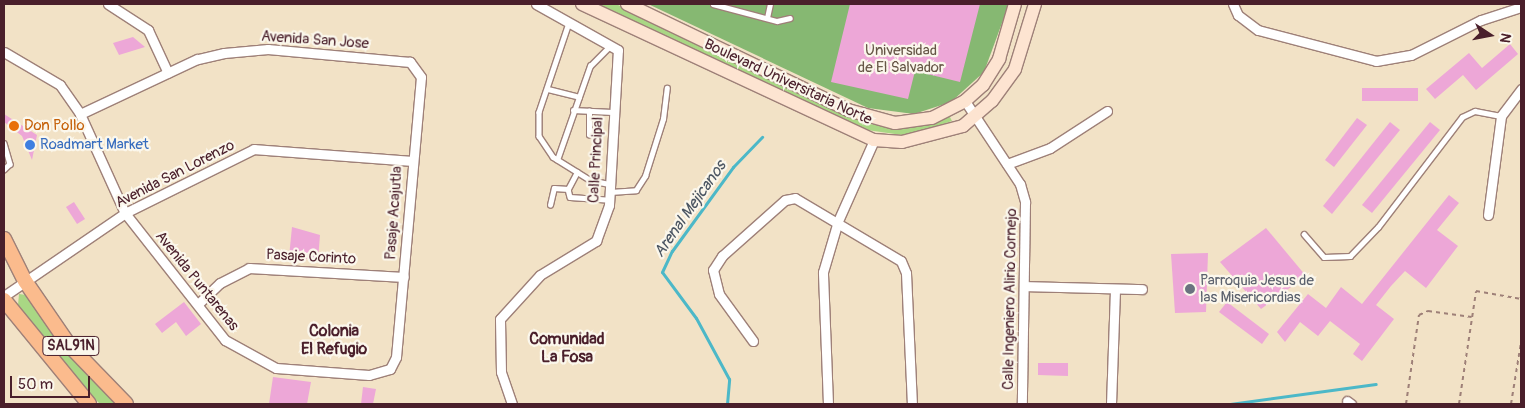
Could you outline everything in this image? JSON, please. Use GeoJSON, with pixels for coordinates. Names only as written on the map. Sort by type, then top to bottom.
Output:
{"type":"FeatureCollection","features":[{"type":"Feature","properties":{"kind":"main road","name":"Boulevard Universitaria Norte"},"geometry":{"type":"LineString","coordinates":[[582,4],[874,140],[925,139],[977,117],[1015,69],[1035,4]]}},
{"type":"Feature","properties":{"kind":"main road","name":"Boulevard Universitaria Norte"},"geometry":{"type":"LineString","coordinates":[[627,4],[873,120],[921,121],[965,101],[993,71],[1015,4]]}},
{"type":"Feature","properties":{"kind":"main road","name":"SAL91N"},"geometry":{"type":"LineString","coordinates":[[4,240],[25,281],[70,345],[126,404]]}},
{"type":"Feature","properties":{"kind":"main road","name":"SAL91N"},"geometry":{"type":"LineString","coordinates":[[4,300],[89,404]]}},
{"type":"Feature","properties":{"kind":"street"},"geometry":{"type":"LineString","coordinates":[[108,4],[148,30],[168,73]]}},
{"type":"Feature","properties":{"kind":"street"},"geometry":{"type":"LineString","coordinates":[[536,4],[610,46]]}},
{"type":"Feature","properties":{"kind":"street"},"geometry":{"type":"LineString","coordinates":[[1233,4],[1238,16],[1258,30],[1376,61],[1411,55],[1481,20],[1521,7]]}},
{"type":"Feature","properties":{"kind":"street","name":"Calle Principal"},"geometry":{"type":"LineString","coordinates":[[512,404],[501,372],[500,319],[540,275],[596,241],[609,192],[612,112],[618,50],[610,46]]}},
{"type":"Feature","properties":{"kind":"street","name":"Avenida San Jose"},"geometry":{"type":"LineString","coordinates":[[80,114],[206,57],[268,49],[410,62]]}},
{"type":"Feature","properties":{"kind":"street","name":"Avenida Puntarenas"},"geometry":{"type":"LineString","coordinates":[[4,52],[60,85],[80,114],[125,213],[225,340],[276,368],[369,375],[390,369]]}},
{"type":"Feature","properties":{"kind":"street","name":"Pasaje Acajutla"},"geometry":{"type":"LineString","coordinates":[[390,369],[396,357],[421,77],[410,62]]}},
{"type":"Feature","properties":{"kind":"street"},"geometry":{"type":"LineString","coordinates":[[1488,215],[1501,116],[1521,89]]}},
{"type":"Feature","properties":{"kind":"street","name":"Calle Ingeniero Alirio Cornejo"},"geometry":{"type":"LineString","coordinates":[[965,101],[1007,164],[1025,202],[1026,286],[1022,404]]}},
{"type":"Feature","properties":{"kind":"street"},"geometry":{"type":"LineString","coordinates":[[1007,164],[1050,148],[1107,110]]}},
{"type":"Feature","properties":{"kind":"street"},"geometry":{"type":"LineString","coordinates":[[828,404],[823,272],[838,221],[874,140]]}},
{"type":"Feature","properties":{"kind":"street","name":"Avenida San Lorenzo"},"geometry":{"type":"LineString","coordinates":[[4,296],[125,213],[254,149],[412,161]]}},
{"type":"Feature","properties":{"kind":"street"},"geometry":{"type":"LineString","coordinates":[[753,341],[719,294],[715,263],[791,197],[891,251],[906,273],[912,404]]}},
{"type":"Feature","properties":{"kind":"street","name":"Pasaje Corinto"},"geometry":{"type":"LineString","coordinates":[[198,304],[220,283],[249,268],[404,277]]}},
{"type":"Feature","properties":{"kind":"street"},"geometry":{"type":"LineString","coordinates":[[1026,286],[1142,289]]}},
{"type":"Feature","properties":{"kind":"street"},"geometry":{"type":"LineString","coordinates":[[1111,404],[1115,289]]}},
{"type":"Feature","properties":{"kind":"lane"},"geometry":{"type":"LineString","coordinates":[[714,4],[767,18],[790,18]]}},
{"type":"Feature","properties":{"kind":"lane"},"geometry":{"type":"LineString","coordinates":[[767,18],[770,4]]}},
{"type":"Feature","properties":{"kind":"lane"},"geometry":{"type":"LineString","coordinates":[[568,23],[539,112],[539,136],[557,160],[609,192]]}},
{"type":"Feature","properties":{"kind":"lane"},"geometry":{"type":"LineString","coordinates":[[557,160],[573,110],[594,60],[610,46]]}},
{"type":"Feature","properties":{"kind":"lane"},"geometry":{"type":"LineString","coordinates":[[577,172],[568,189],[570,197],[636,190],[644,176],[663,119],[667,88]]}},
{"type":"Feature","properties":{"kind":"lane"},"geometry":{"type":"LineString","coordinates":[[548,89],[579,97]]}},
{"type":"Feature","properties":{"kind":"lane"},"geometry":{"type":"LineString","coordinates":[[573,110],[612,112]]}},
{"type":"Feature","properties":{"kind":"lane"},"geometry":{"type":"LineString","coordinates":[[589,111],[589,135]]}},
{"type":"Feature","properties":{"kind":"lane"},"geometry":{"type":"LineString","coordinates":[[1304,234],[1324,257],[1350,256],[1378,228],[1462,117],[1475,111],[1501,116]]}},
{"type":"Feature","properties":{"kind":"lane"},"geometry":{"type":"LineString","coordinates":[[4,143],[10,164],[4,170]]}},
{"type":"Feature","properties":{"kind":"lane"},"geometry":{"type":"LineString","coordinates":[[550,205],[554,188],[568,189]]}},
{"type":"Feature","properties":{"kind":"path"},"geometry":{"type":"LineString","coordinates":[[1459,404],[1476,291],[1521,299]]}},
{"type":"Feature","properties":{"kind":"path"},"geometry":{"type":"LineString","coordinates":[[1406,404],[1419,315],[1428,311],[1472,317]]}},
{"type":"Feature","properties":{"kind":"path"},"geometry":{"type":"LineString","coordinates":[[1511,404],[1521,342]]}},
{"type":"Feature","properties":{"kind":"green space"},"geometry":{"type":"Polygon","coordinates":[[[595,4],[616,4],[870,124],[894,128],[949,115],[952,121],[909,136],[860,129],[595,4]]]}},
{"type":"Feature","properties":{"kind":"green space","name":"Universidad de El Salvador"},"geometry":{"type":"Polygon","coordinates":[[[648,4],[1009,4],[984,72],[951,102],[914,114],[868,108],[648,4]]]}},
{"type":"Feature","properties":{"kind":"green space"},"geometry":{"type":"Polygon","coordinates":[[[19,294],[26,295],[56,337],[116,404],[100,404],[75,379],[18,305],[19,294]]]}},
{"type":"Feature","properties":{"kind":"building"},"geometry":{"type":"Polygon","coordinates":[[[850,4],[980,4],[960,82],[915,71],[908,99],[831,82],[850,4]]]}},
{"type":"Feature","properties":{"kind":"building"},"geometry":{"type":"Polygon","coordinates":[[[133,37],[145,47],[119,55],[113,43],[133,37]]]}},
{"type":"Feature","properties":{"kind":"building"},"geometry":{"type":"Polygon","coordinates":[[[1510,44],[1518,54],[1476,90],[1463,75],[1435,99],[1426,89],[1469,53],[1482,68],[1510,44]]]}},
{"type":"Feature","properties":{"kind":"building"},"geometry":{"type":"Polygon","coordinates":[[[1362,88],[1418,88],[1418,101],[1362,101],[1362,88]]]}},
{"type":"Feature","properties":{"kind":"building"},"geometry":{"type":"Polygon","coordinates":[[[4,114],[37,135],[32,160],[22,136],[4,122],[4,114]]]}},
{"type":"Feature","properties":{"kind":"building"},"geometry":{"type":"Polygon","coordinates":[[[1357,118],[1367,125],[1334,167],[1325,160],[1357,118]]]}},
{"type":"Feature","properties":{"kind":"building"},"geometry":{"type":"Polygon","coordinates":[[[1390,122],[1400,130],[1332,214],[1323,206],[1390,122]]]}},
{"type":"Feature","properties":{"kind":"building"},"geometry":{"type":"Polygon","coordinates":[[[1430,122],[1440,130],[1372,213],[1362,205],[1430,122]]]}},
{"type":"Feature","properties":{"kind":"building"},"geometry":{"type":"Polygon","coordinates":[[[1449,195],[1459,203],[1437,230],[1458,246],[1426,288],[1405,271],[1391,286],[1376,305],[1394,319],[1362,361],[1353,354],[1360,344],[1330,321],[1318,336],[1300,322],[1285,342],[1277,332],[1308,294],[1326,308],[1341,287],[1362,304],[1449,195]]]}},
{"type":"Feature","properties":{"kind":"building"},"geometry":{"type":"Polygon","coordinates":[[[74,202],[85,219],[77,224],[66,207],[74,202]]]}},
{"type":"Feature","properties":{"kind":"building"},"geometry":{"type":"Polygon","coordinates":[[[292,227],[320,235],[318,260],[289,257],[292,227]]]}},
{"type":"Feature","properties":{"kind":"building"},"geometry":{"type":"Polygon","coordinates":[[[1266,228],[1306,276],[1261,309],[1220,262],[1266,228]]]}},
{"type":"Feature","properties":{"kind":"building","name":"Parroquia Jesus de las Misericordias"},"geometry":{"type":"Polygon","coordinates":[[[1208,253],[1206,312],[1175,313],[1171,254],[1208,253]]]}},
{"type":"Feature","properties":{"kind":"building"},"geometry":{"type":"Polygon","coordinates":[[[184,302],[201,324],[186,336],[176,322],[162,333],[155,324],[184,302]]]}},
{"type":"Feature","properties":{"kind":"building"},"geometry":{"type":"Polygon","coordinates":[[[1227,302],[1269,334],[1262,344],[1219,312],[1227,302]]]}},
{"type":"Feature","properties":{"kind":"building"},"geometry":{"type":"Polygon","coordinates":[[[1038,363],[1068,363],[1068,376],[1038,375],[1038,363]]]}},
{"type":"Feature","properties":{"kind":"building"},"geometry":{"type":"Polygon","coordinates":[[[273,377],[311,382],[307,404],[269,404],[273,377]]]}},
{"type":"Feature","properties":{"kind":"building"},"geometry":{"type":"Polygon","coordinates":[[[363,387],[376,389],[373,404],[361,404],[363,387]]]}},
{"type":"Feature","properties":{"kind":"waterway","name":"Arenal Mejicanos"},"geometry":{"type":"LineString","coordinates":[[727,404],[729,379],[696,318],[662,272],[672,251],[733,167],[762,137]]}},
{"type":"Feature","properties":{"kind":"waterway"},"geometry":{"type":"LineString","coordinates":[[1230,404],[1376,384]]}},
{"type":"Feature","properties":{"kind":"place","name":"Don Pollo"},"geometry":{"type":"Point","coordinates":[14,126]}},
{"type":"Feature","properties":{"kind":"place","name":"Roadmart Market"},"geometry":{"type":"Point","coordinates":[30,145]}},
{"type":"Feature","properties":{"kind":"place","name":"Parroquia Jesus de las Misericordias"},"geometry":{"type":"Point","coordinates":[1190,289]}},
{"type":"Feature","properties":{"kind":"district","name":"Colonia El Refugio"},"geometry":{"type":"Point","coordinates":[334,340]}},
{"type":"Feature","properties":{"kind":"district","name":"Comunidad La Fosa"},"geometry":{"type":"Point","coordinates":[567,348]}}]}
